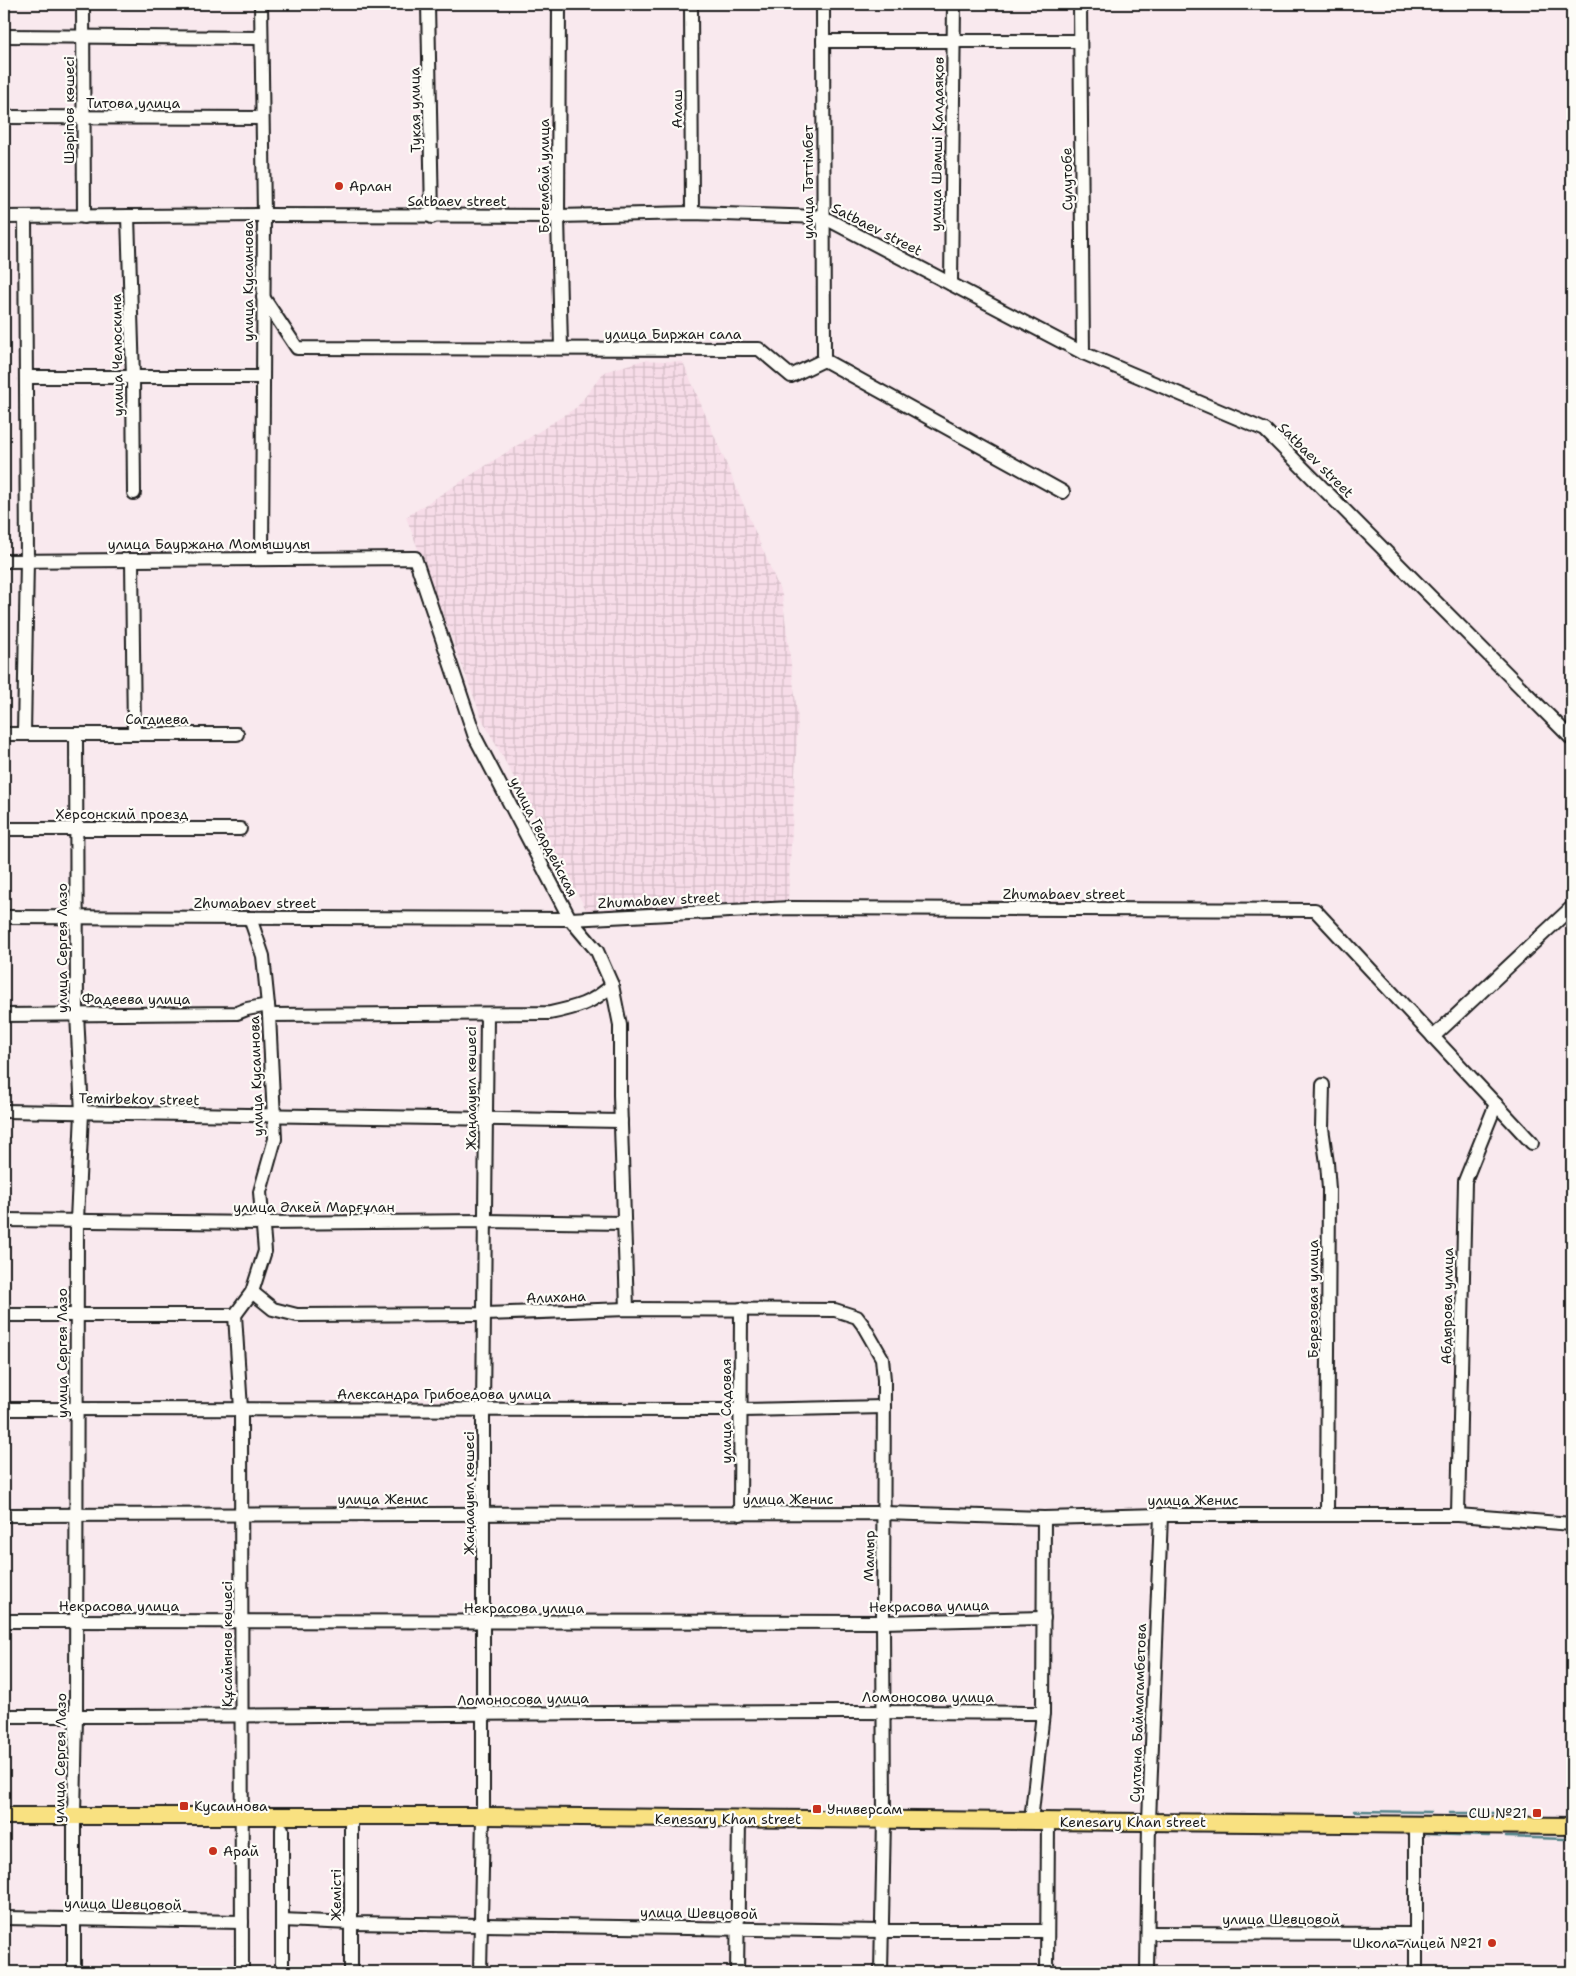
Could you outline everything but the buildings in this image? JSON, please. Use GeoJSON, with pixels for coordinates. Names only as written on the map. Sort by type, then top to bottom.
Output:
{"type":"FeatureCollection","features":[{"type":"Feature","properties":{"kind":"main road","name":"Kenesary Khan street"},"geometry":{"type":"LineString","coordinates":[[4,1816],[483,1816],[739,1820],[884,1819],[1031,1822],[1572,1826]]}},
{"type":"Feature","properties":{"kind":"street","name":"Шәріпов көшесі"},"geometry":{"type":"LineString","coordinates":[[83,4],[84,217]]}},
{"type":"Feature","properties":{"kind":"street","name":"улица Кусаинова"},"geometry":{"type":"LineString","coordinates":[[261,4],[264,215],[262,559]]}},
{"type":"Feature","properties":{"kind":"street","name":"Тукая улица"},"geometry":{"type":"LineString","coordinates":[[428,4],[432,217]]}},
{"type":"Feature","properties":{"kind":"street","name":"Богембай улица"},"geometry":{"type":"LineString","coordinates":[[559,4],[558,216],[561,348]]}},
{"type":"Feature","properties":{"kind":"street","name":"Алаш"},"geometry":{"type":"LineString","coordinates":[[691,4],[692,213]]}},
{"type":"Feature","properties":{"kind":"street","name":"улица Тәттімбет"},"geometry":{"type":"LineString","coordinates":[[823,4],[824,360]]}},
{"type":"Feature","properties":{"kind":"street","name":"улица Шәмші Қалдаяқов"},"geometry":{"type":"LineString","coordinates":[[951,284],[954,4]]}},
{"type":"Feature","properties":{"kind":"street","name":"Сулутобе"},"geometry":{"type":"LineString","coordinates":[[1080,4],[1083,353]]}},
{"type":"Feature","properties":{"kind":"street"},"geometry":{"type":"LineString","coordinates":[[4,36],[261,38]]}},
{"type":"Feature","properties":{"kind":"street"},"geometry":{"type":"LineString","coordinates":[[823,41],[1080,41]]}},
{"type":"Feature","properties":{"kind":"street","name":"Титова улица"},"geometry":{"type":"LineString","coordinates":[[4,117],[262,118]]}},
{"type":"Feature","properties":{"kind":"street","name":"Satbaev street"},"geometry":{"type":"LineString","coordinates":[[4,217],[264,215],[432,217],[692,213],[823,217],[1083,353],[1265,430],[1572,739]]}},
{"type":"Feature","properties":{"kind":"street","name":"улица Челюскина"},"geometry":{"type":"LineString","coordinates":[[128,216],[133,377],[134,493]]}},
{"type":"Feature","properties":{"kind":"street"},"geometry":{"type":"LineString","coordinates":[[24,734],[27,560],[25,217]]}},
{"type":"Feature","properties":{"kind":"street","name":"улица Биржан сала"},"geometry":{"type":"LineString","coordinates":[[263,296],[297,348],[759,349],[791,376],[824,360]]}},
{"type":"Feature","properties":{"kind":"street"},"geometry":{"type":"LineString","coordinates":[[824,360],[1063,492]]}},
{"type":"Feature","properties":{"kind":"street"},"geometry":{"type":"LineString","coordinates":[[27,377],[263,377]]}},
{"type":"Feature","properties":{"kind":"street","name":"улица Бауржана Момышулы"},"geometry":{"type":"LineString","coordinates":[[4,561],[415,558]]}},
{"type":"Feature","properties":{"kind":"street","name":"улица Гвардейская"},"geometry":{"type":"LineString","coordinates":[[415,558],[475,737],[570,919],[597,951],[612,985],[620,1025],[627,1309]]}},
{"type":"Feature","properties":{"kind":"street"},"geometry":{"type":"LineString","coordinates":[[132,560],[134,734]]}},
{"type":"Feature","properties":{"kind":"street","name":"Сагдиева"},"geometry":{"type":"LineString","coordinates":[[4,734],[237,734]]}},
{"type":"Feature","properties":{"kind":"street","name":"улица Сергея Лазо"},"geometry":{"type":"LineString","coordinates":[[74,1972],[78,1409],[77,1220],[82,1114],[77,1014],[76,734]]}},
{"type":"Feature","properties":{"kind":"street","name":"Херсонский проезд"},"geometry":{"type":"LineString","coordinates":[[4,829],[240,829]]}},
{"type":"Feature","properties":{"kind":"street"},"geometry":{"type":"LineString","coordinates":[[1532,1143],[1433,1037],[1572,907]]}},
{"type":"Feature","properties":{"kind":"street","name":"Zhumabaev street"},"geometry":{"type":"LineString","coordinates":[[4,917],[570,919],[790,908],[1315,910],[1433,1037]]}},
{"type":"Feature","properties":{"kind":"street","name":"улица Кусаинова"},"geometry":{"type":"LineString","coordinates":[[235,1316],[252,1292],[265,1251],[260,1192],[275,1139],[275,1115],[263,956],[250,918]]}},
{"type":"Feature","properties":{"kind":"street","name":"Фадеева улица"},"geometry":{"type":"LineString","coordinates":[[4,1015],[237,1013],[247,1009],[486,1014],[550,1013],[588,1003],[602,995],[612,985]]}},
{"type":"Feature","properties":{"kind":"street","name":"Жаңаауыл көшесі"},"geometry":{"type":"LineString","coordinates":[[480,1972],[484,1715],[483,1409],[486,1014]]}},
{"type":"Feature","properties":{"kind":"street","name":"Березовая улица"},"geometry":{"type":"LineString","coordinates":[[1322,1084],[1322,1128],[1329,1189],[1328,1514]]}},
{"type":"Feature","properties":{"kind":"street","name":"Абдырова улица"},"geometry":{"type":"LineString","coordinates":[[1458,1515],[1465,1181],[1496,1104]]}},
{"type":"Feature","properties":{"kind":"street","name":"Temirbekov street"},"geometry":{"type":"LineString","coordinates":[[4,1111],[82,1114],[486,1118],[621,1122]]}},
{"type":"Feature","properties":{"kind":"street","name":"улица Әлкей Марғұлан"},"geometry":{"type":"LineString","coordinates":[[4,1220],[262,1223],[485,1221],[624,1223]]}},
{"type":"Feature","properties":{"kind":"street","name":"Алихана"},"geometry":{"type":"LineString","coordinates":[[252,1292],[273,1308],[297,1314],[484,1314],[627,1309],[835,1310],[857,1317],[863,1325]]}},
{"type":"Feature","properties":{"kind":"street","name":"улица Садовая"},"geometry":{"type":"LineString","coordinates":[[740,1514],[741,1310]]}},
{"type":"Feature","properties":{"kind":"street"},"geometry":{"type":"LineString","coordinates":[[4,1315],[235,1316]]}},
{"type":"Feature","properties":{"kind":"street","name":"Құсайынов көшесі"},"geometry":{"type":"LineString","coordinates":[[235,1316],[242,1409],[242,1972]]}},
{"type":"Feature","properties":{"kind":"street","name":"Мамыр"},"geometry":{"type":"LineString","coordinates":[[863,1325],[882,1358],[884,1407],[884,1819],[881,1972]]}},
{"type":"Feature","properties":{"kind":"street","name":"Александра Грибоедова улица"},"geometry":{"type":"LineString","coordinates":[[4,1409],[741,1410],[884,1407]]}},
{"type":"Feature","properties":{"kind":"street","name":"улица Женис"},"geometry":{"type":"LineString","coordinates":[[4,1515],[884,1514],[1044,1518],[1328,1514],[1458,1515],[1572,1524]]}},
{"type":"Feature","properties":{"kind":"street","name":"Султана Баймагамбетова"},"geometry":{"type":"LineString","coordinates":[[1147,1972],[1149,1822],[1161,1515]]}},
{"type":"Feature","properties":{"kind":"street"},"geometry":{"type":"LineString","coordinates":[[1031,1822],[1043,1713],[1044,1518]]}},
{"type":"Feature","properties":{"kind":"street","name":"Некрасова улица"},"geometry":{"type":"LineString","coordinates":[[4,1621],[883,1622],[1044,1618]]}},
{"type":"Feature","properties":{"kind":"street","name":"Ломоносова улица"},"geometry":{"type":"LineString","coordinates":[[4,1716],[242,1717],[884,1711],[1043,1713]]}},
{"type":"Feature","properties":{"kind":"street","name":"Жемісті"},"geometry":{"type":"LineString","coordinates":[[351,1817],[351,1972]]}},
{"type":"Feature","properties":{"kind":"street"},"geometry":{"type":"LineString","coordinates":[[737,1972],[739,1820]]}},
{"type":"Feature","properties":{"kind":"street"},"geometry":{"type":"LineString","coordinates":[[1047,1972],[1048,1822]]}},
{"type":"Feature","properties":{"kind":"street"},"geometry":{"type":"LineString","coordinates":[[1416,1824],[1416,1972]]}},
{"type":"Feature","properties":{"kind":"street"},"geometry":{"type":"LineString","coordinates":[[282,1829],[282,1972]]}},
{"type":"Feature","properties":{"kind":"street","name":"улица Шевцовой"},"geometry":{"type":"LineString","coordinates":[[4,1918],[242,1922]]}},
{"type":"Feature","properties":{"kind":"street","name":"улица Шевцовой"},"geometry":{"type":"LineString","coordinates":[[282,1920],[351,1923],[882,1931],[1047,1931]]}},
{"type":"Feature","properties":{"kind":"street","name":"улица Шевцовой"},"geometry":{"type":"LineString","coordinates":[[1148,1933],[1415,1934]]}},
{"type":"Feature","properties":{"kind":"shaded area"},"geometry":{"type":"Polygon","coordinates":[[[644,360],[683,362],[782,595],[798,719],[788,900],[587,911],[483,721],[406,517],[577,407],[604,372],[644,360]]]}},
{"type":"Feature","properties":{"kind":"waterway"},"geometry":{"type":"LineString","coordinates":[[1354,1811],[1431,1812]]}},
{"type":"Feature","properties":{"kind":"waterway"},"geometry":{"type":"LineString","coordinates":[[1449,1813],[1513,1813]]}},
{"type":"Feature","properties":{"kind":"waterway"},"geometry":{"type":"LineString","coordinates":[[1426,1834],[1489,1836]]}},
{"type":"Feature","properties":{"kind":"waterway"},"geometry":{"type":"LineString","coordinates":[[1506,1837],[1566,1839]]}},
{"type":"Feature","properties":{"kind":"place","name":"Арлан"},"geometry":{"type":"Point","coordinates":[339,186]}},
{"type":"Feature","properties":{"kind":"place","name":"Кусаинова"},"geometry":{"type":"Point","coordinates":[184,1806]}},
{"type":"Feature","properties":{"kind":"place","name":"Универсам"},"geometry":{"type":"Point","coordinates":[817,1809]}},
{"type":"Feature","properties":{"kind":"place","name":"СШ №21"},"geometry":{"type":"Point","coordinates":[1537,1813]}},
{"type":"Feature","properties":{"kind":"place","name":"Арай"},"geometry":{"type":"Point","coordinates":[213,1851]}},
{"type":"Feature","properties":{"kind":"place","name":"Школа-лицей №21"},"geometry":{"type":"Point","coordinates":[1492,1943]}}]}
